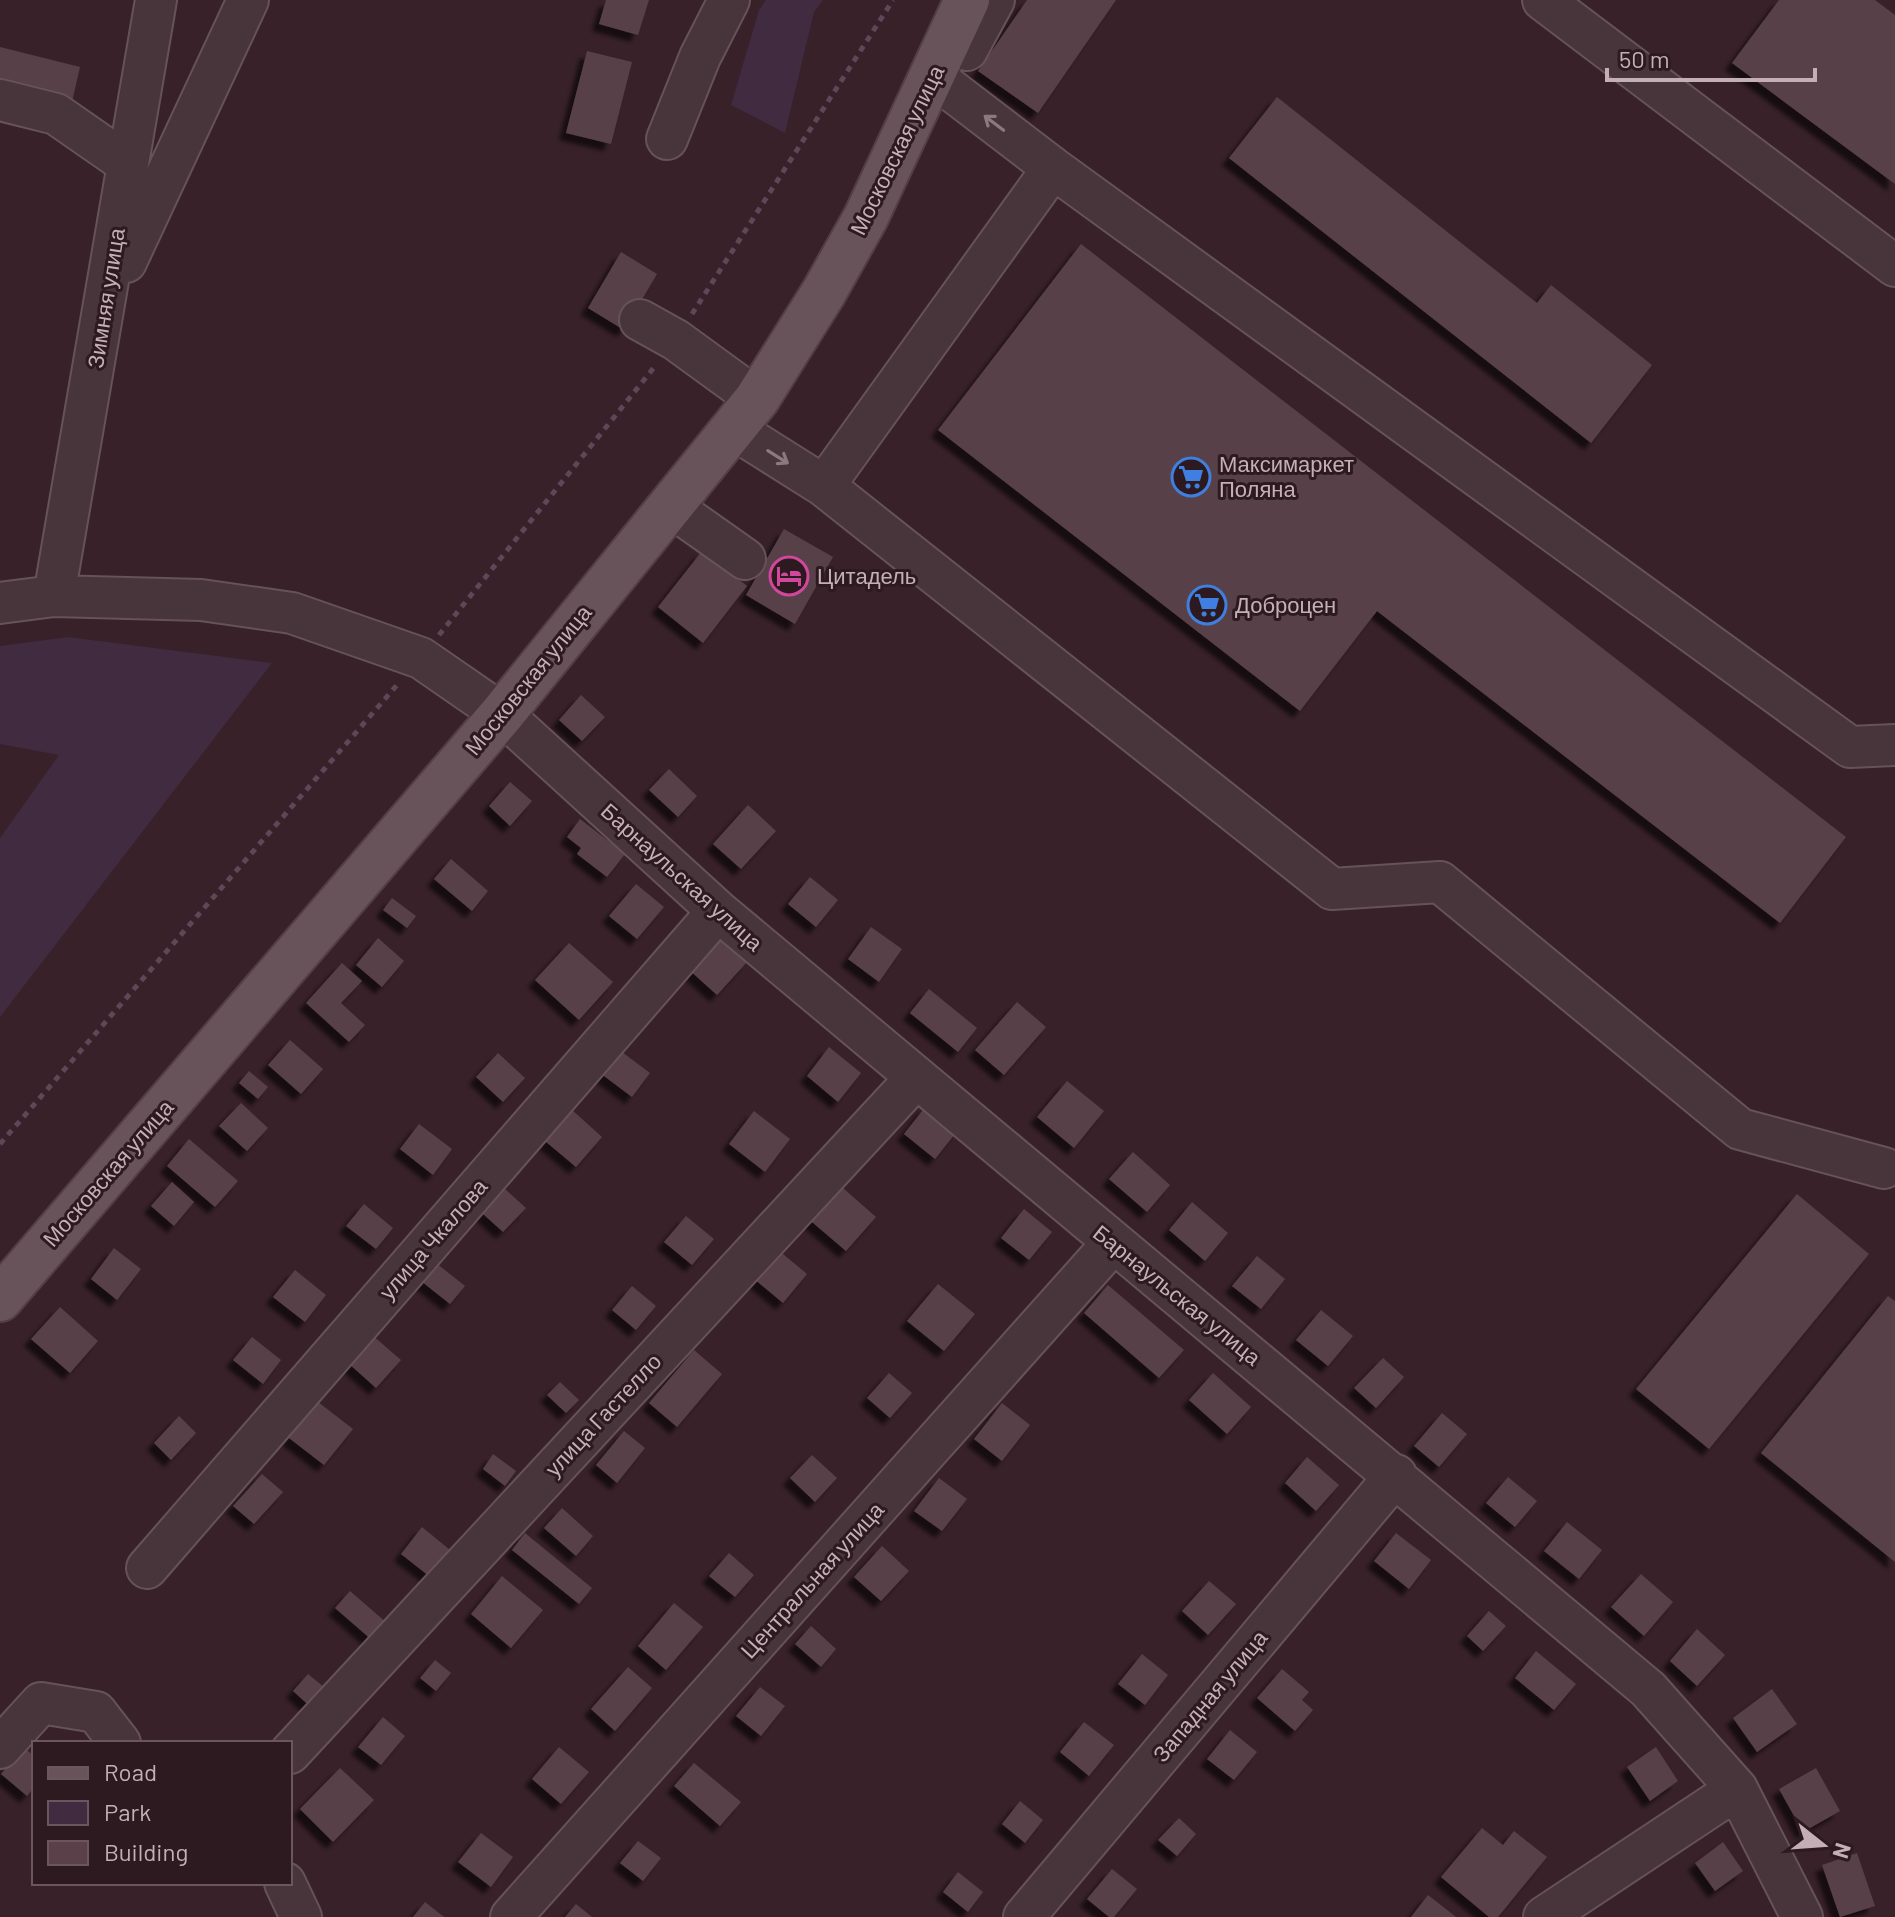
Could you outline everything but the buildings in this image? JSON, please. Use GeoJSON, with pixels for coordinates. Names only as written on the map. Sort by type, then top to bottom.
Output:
{"type":"FeatureCollection","features":[{"type":"Feature","properties":{"kind":"main road","name":"Московская улица"},"geometry":{"type":"LineString","coordinates":[[0,1299],[502,714],[744,414],[831,280],[934,77],[967,0]]}},
{"type":"Feature","properties":{"kind":"street","name":"Зимняя улица"},"geometry":{"type":"LineString","coordinates":[[54,596],[156,0]]}},
{"type":"Feature","properties":{"kind":"street"},"geometry":{"type":"LineString","coordinates":[[106,306],[248,0]]}},
{"type":"Feature","properties":{"kind":"street"},"geometry":{"type":"LineString","coordinates":[[667,139],[700,57],[729,0]]}},
{"type":"Feature","properties":{"kind":"street"},"geometry":{"type":"LineString","coordinates":[[967,50],[994,0]]}},
{"type":"Feature","properties":{"kind":"street"},"geometry":{"type":"LineString","coordinates":[[1543,0],[1895,266]]}},
{"type":"Feature","properties":{"kind":"street"},"geometry":{"type":"LineString","coordinates":[[934,77],[1053,168],[1850,747],[1895,745]]}},
{"type":"Feature","properties":{"kind":"street"},"geometry":{"type":"LineString","coordinates":[[0,100],[56,114],[128,164]]}},
{"type":"Feature","properties":{"kind":"street"},"geometry":{"type":"LineString","coordinates":[[824,486],[1053,168]]}},
{"type":"Feature","properties":{"kind":"street"},"geometry":{"type":"LineString","coordinates":[[640,320],[676,340],[744,414],[824,486],[1332,889],[1440,882],[1740,1129],[1884,1168]]}},
{"type":"Feature","properties":{"kind":"street"},"geometry":{"type":"LineString","coordinates":[[670,506],[745,559]]}},
{"type":"Feature","properties":{"kind":"street","name":"Барнаульская улица"},"geometry":{"type":"LineString","coordinates":[[0,603],[54,596],[201,600],[292,613],[421,658],[502,714],[718,911],[1113,1243],[1396,1475],[1648,1689],[1737,1789],[1802,1917]]}},
{"type":"Feature","properties":{"kind":"street","name":"улица Чкалова"},"geometry":{"type":"LineString","coordinates":[[147,1568],[718,911]]}},
{"type":"Feature","properties":{"kind":"street","name":"улица Гастелло"},"geometry":{"type":"LineString","coordinates":[[292,1751],[916,1078]]}},
{"type":"Feature","properties":{"kind":"street","name":"Центральная улица"},"geometry":{"type":"LineString","coordinates":[[511,1917],[1113,1243]]}},
{"type":"Feature","properties":{"kind":"street","name":"Западная улица"},"geometry":{"type":"LineString","coordinates":[[1024,1917],[1396,1475]]}},
{"type":"Feature","properties":{"kind":"street"},"geometry":{"type":"LineString","coordinates":[[0,1748],[41,1703],[96,1712],[118,1741]]}},
{"type":"Feature","properties":{"kind":"street"},"geometry":{"type":"LineString","coordinates":[[1544,1917],[1737,1789]]}},
{"type":"Feature","properties":{"kind":"street"},"geometry":{"type":"LineString","coordinates":[[286,1885],[301,1917]]}},
{"type":"Feature","properties":{"kind":"path"},"geometry":{"type":"LineString","coordinates":[[0,1144],[421,658],[676,340],[893,0]]}},
{"type":"Feature","properties":{"kind":"green space"},"geometry":{"type":"Polygon","coordinates":[[[766,0],[823,0],[814,12],[785,133],[731,105],[759,10],[766,0]]]}},
{"type":"Feature","properties":{"kind":"green space"},"geometry":{"type":"Polygon","coordinates":[[[68,637],[272,663],[0,1017],[0,838],[59,755],[0,744],[0,646],[68,637]]]}},
{"type":"Feature","properties":{"kind":"place","name":"Максимаркет Поляна"},"geometry":{"type":"Point","coordinates":[1191,477]}},
{"type":"Feature","properties":{"kind":"place","name":"Цитадель"},"geometry":{"type":"Point","coordinates":[789,576]}},
{"type":"Feature","properties":{"kind":"place","name":"Доброцен"},"geometry":{"type":"Point","coordinates":[1207,605]}}]}
